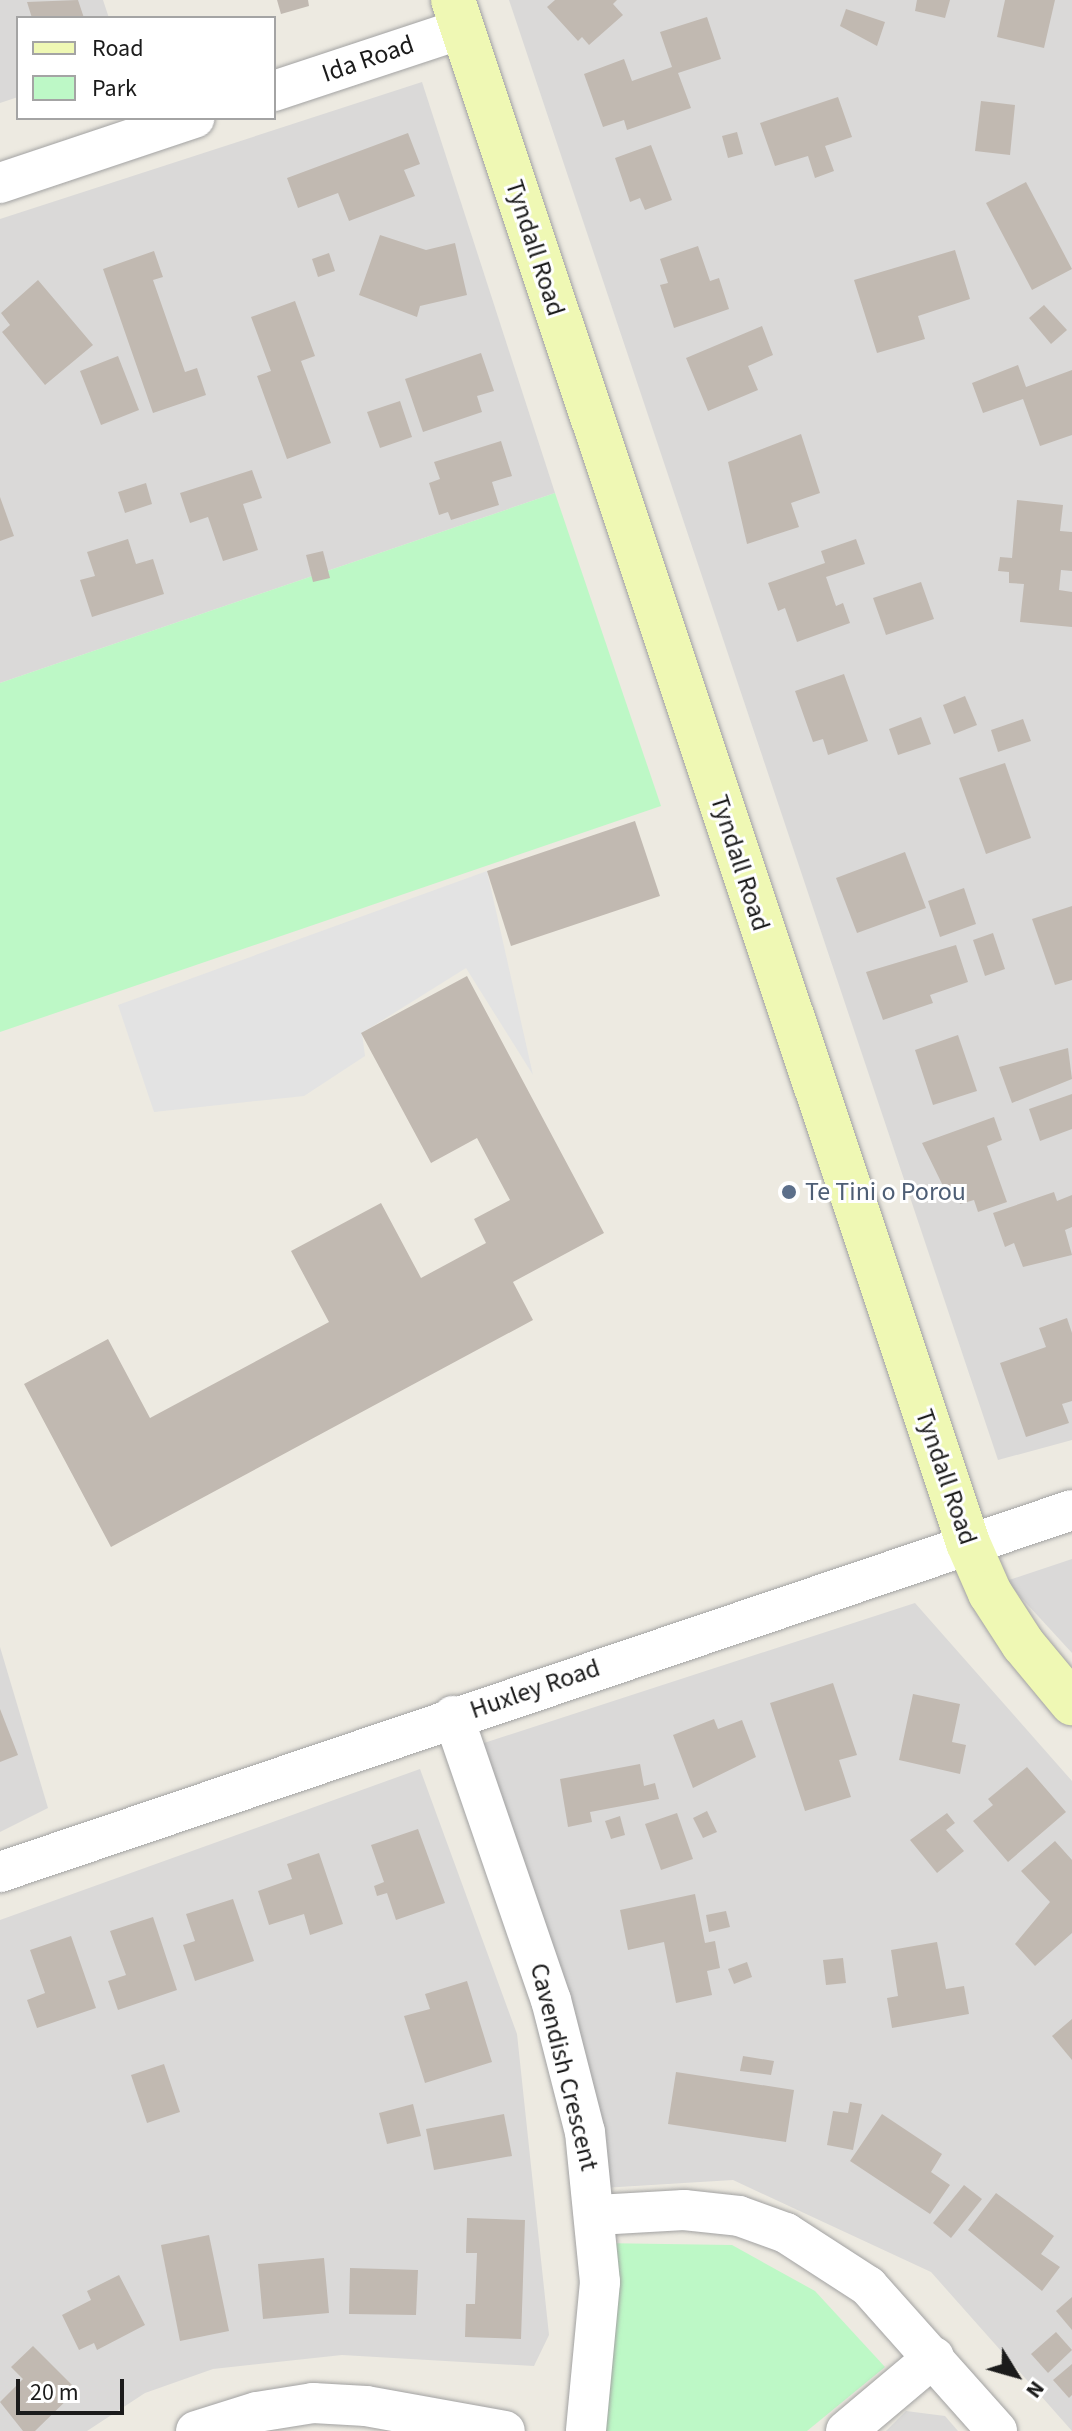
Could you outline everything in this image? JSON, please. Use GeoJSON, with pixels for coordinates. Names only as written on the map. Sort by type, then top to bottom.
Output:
{"type":"FeatureCollection","features":[{"type":"Feature","properties":{"kind":"street","name":"Ida Road"},"geometry":{"type":"LineString","coordinates":[[276,90],[458,14]]}},
{"type":"Feature","properties":{"kind":"street","name":"Tyndall Road"},"geometry":{"type":"LineString","coordinates":[[458,14],[968,1543],[1006,1618],[1072,1703]]}},
{"type":"Feature","properties":{"kind":"street"},"geometry":{"type":"LineString","coordinates":[[0,183],[188,120]]}},
{"type":"Feature","properties":{"kind":"street","name":"Huxley Road"},"geometry":{"type":"LineString","coordinates":[[0,1872],[453,1716],[1072,1510]]}},
{"type":"Feature","properties":{"kind":"street","name":"Cavendish Crescent"},"geometry":{"type":"LineString","coordinates":[[453,1716],[551,2000],[585,2132],[597,2215],[599,2334],[586,2431]]}},
{"type":"Feature","properties":{"kind":"street"},"geometry":{"type":"LineString","coordinates":[[597,2215],[684,2210],[739,2216],[786,2233],[868,2286],[997,2431]]}},
{"type":"Feature","properties":{"kind":"street"},"geometry":{"type":"LineString","coordinates":[[846,2431],[934,2357]]}},
{"type":"Feature","properties":{"kind":"street"},"geometry":{"type":"LineString","coordinates":[[196,2431],[257,2412],[313,2403],[366,2406],[505,2431]]}},
{"type":"Feature","properties":{"kind":"shaded area"},"geometry":{"type":"Polygon","coordinates":[[[0,0],[103,0],[108,16],[16,16],[16,98],[0,103],[0,0]]]}},
{"type":"Feature","properties":{"kind":"shaded area"},"geometry":{"type":"Polygon","coordinates":[[[509,0],[1072,0],[1072,1440],[998,1460],[509,0]]]}},
{"type":"Feature","properties":{"kind":"shaded area"},"geometry":{"type":"Polygon","coordinates":[[[422,82],[555,493],[0,683],[0,219],[422,82]]]}},
{"type":"Feature","properties":{"kind":"shaded area"},"geometry":{"type":"Polygon","coordinates":[[[487,871],[533,1075],[466,968],[362,1033],[365,1056],[304,1096],[154,1112],[118,1005],[487,871]]]}},
{"type":"Feature","properties":{"kind":"shaded area"},"geometry":{"type":"Polygon","coordinates":[[[1072,1559],[1072,1653],[1006,1581],[1072,1559]]]}},
{"type":"Feature","properties":{"kind":"shaded area"},"geometry":{"type":"Polygon","coordinates":[[[915,1603],[1072,1781],[1072,2431],[931,2272],[733,2180],[602,2188],[481,1744],[915,1603]]]}},
{"type":"Feature","properties":{"kind":"shaded area"},"geometry":{"type":"Polygon","coordinates":[[[0,1647],[48,1808],[0,1832],[0,1647]]]}},
{"type":"Feature","properties":{"kind":"shaded area"},"geometry":{"type":"Polygon","coordinates":[[[420,1769],[517,2034],[549,2335],[534,2366],[342,2355],[213,2369],[145,2393],[87,2431],[0,2431],[0,1920],[420,1769]]]}},
{"type":"Feature","properties":{"kind":"shaded area"},"geometry":{"type":"Polygon","coordinates":[[[906,2411],[945,2416],[958,2431],[886,2431],[906,2411]]]}},
{"type":"Feature","properties":{"kind":"green space"},"geometry":{"type":"Polygon","coordinates":[[[555,493],[661,806],[0,1032],[0,683],[555,493]]]}},
{"type":"Feature","properties":{"kind":"green space"},"geometry":{"type":"Polygon","coordinates":[[[598,2243],[732,2245],[815,2291],[885,2367],[807,2431],[596,2431],[598,2243]]]}},
{"type":"Feature","properties":{"kind":"building"},"geometry":{"type":"Polygon","coordinates":[[[78,0],[83,16],[31,16],[27,2],[78,0]]]}},
{"type":"Feature","properties":{"kind":"building"},"geometry":{"type":"Polygon","coordinates":[[[277,0],[308,0],[309,6],[281,14],[277,0]]]}},
{"type":"Feature","properties":{"kind":"building"},"geometry":{"type":"Polygon","coordinates":[[[555,0],[617,0],[613,4],[623,15],[589,45],[582,37],[578,41],[547,7],[555,0]]]}},
{"type":"Feature","properties":{"kind":"building"},"geometry":{"type":"Polygon","coordinates":[[[917,0],[950,0],[945,18],[915,11],[917,0]]]}},
{"type":"Feature","properties":{"kind":"building"},"geometry":{"type":"Polygon","coordinates":[[[1005,0],[1055,0],[1044,48],[997,37],[1005,0]]]}},
{"type":"Feature","properties":{"kind":"building"},"geometry":{"type":"Polygon","coordinates":[[[846,9],[885,22],[877,46],[840,26],[846,9]]]}},
{"type":"Feature","properties":{"kind":"building"},"geometry":{"type":"Polygon","coordinates":[[[707,17],[721,59],[678,73],[691,108],[627,130],[624,120],[603,127],[584,74],[624,59],[632,81],[672,67],[660,32],[707,17]]]}},
{"type":"Feature","properties":{"kind":"building"},"geometry":{"type":"Polygon","coordinates":[[[838,97],[852,137],[825,146],[834,171],[815,178],[808,156],[775,166],[760,123],[838,97]]]}},
{"type":"Feature","properties":{"kind":"building"},"geometry":{"type":"Polygon","coordinates":[[[981,101],[1015,105],[1010,155],[975,151],[981,101]]]}},
{"type":"Feature","properties":{"kind":"building"},"geometry":{"type":"Polygon","coordinates":[[[737,132],[743,154],[728,158],[722,136],[737,132]]]}},
{"type":"Feature","properties":{"kind":"building"},"geometry":{"type":"Polygon","coordinates":[[[408,133],[420,164],[404,170],[415,196],[349,221],[338,193],[298,208],[287,178],[408,133]]]}},
{"type":"Feature","properties":{"kind":"building"},"geometry":{"type":"Polygon","coordinates":[[[651,145],[672,200],[645,210],[640,198],[630,202],[615,158],[651,145]]]}},
{"type":"Feature","properties":{"kind":"building"},"geometry":{"type":"Polygon","coordinates":[[[1026,182],[1072,269],[1032,290],[986,203],[1026,182]]]}},
{"type":"Feature","properties":{"kind":"building"},"geometry":{"type":"Polygon","coordinates":[[[380,235],[426,250],[455,243],[467,295],[420,306],[417,317],[359,295],[380,235]]]}},
{"type":"Feature","properties":{"kind":"building"},"geometry":{"type":"Polygon","coordinates":[[[698,246],[710,281],[719,278],[729,309],[674,328],[660,285],[668,283],[660,259],[698,246]]]}},
{"type":"Feature","properties":{"kind":"building"},"geometry":{"type":"Polygon","coordinates":[[[955,250],[970,299],[918,316],[925,339],[877,353],[854,280],[955,250]]]}},
{"type":"Feature","properties":{"kind":"building"},"geometry":{"type":"Polygon","coordinates":[[[154,251],[163,277],[153,280],[185,372],[197,368],[206,395],[153,413],[103,269],[154,251]]]}},
{"type":"Feature","properties":{"kind":"building"},"geometry":{"type":"Polygon","coordinates":[[[329,253],[335,271],[318,277],[312,259],[329,253]]]}},
{"type":"Feature","properties":{"kind":"building"},"geometry":{"type":"Polygon","coordinates":[[[38,280],[93,345],[45,385],[2,332],[10,325],[1,313],[38,280]]]}},
{"type":"Feature","properties":{"kind":"building"},"geometry":{"type":"Polygon","coordinates":[[[295,301],[315,356],[301,361],[331,443],[287,459],[257,376],[271,371],[251,317],[295,301]]]}},
{"type":"Feature","properties":{"kind":"building"},"geometry":{"type":"Polygon","coordinates":[[[1044,305],[1067,330],[1051,344],[1029,318],[1044,305]]]}},
{"type":"Feature","properties":{"kind":"building"},"geometry":{"type":"Polygon","coordinates":[[[762,326],[773,355],[748,366],[758,390],[708,411],[686,358],[762,326]]]}},
{"type":"Feature","properties":{"kind":"building"},"geometry":{"type":"Polygon","coordinates":[[[481,353],[494,391],[477,396],[482,412],[423,432],[405,379],[481,353]]]}},
{"type":"Feature","properties":{"kind":"building"},"geometry":{"type":"Polygon","coordinates":[[[118,356],[139,410],[101,425],[80,371],[118,356]]]}},
{"type":"Feature","properties":{"kind":"building"},"geometry":{"type":"Polygon","coordinates":[[[1018,365],[1026,387],[1072,370],[1072,435],[1040,446],[1023,399],[983,413],[972,383],[1018,365]]]}},
{"type":"Feature","properties":{"kind":"building"},"geometry":{"type":"Polygon","coordinates":[[[400,401],[412,437],[380,448],[367,412],[400,401]]]}},
{"type":"Feature","properties":{"kind":"building"},"geometry":{"type":"Polygon","coordinates":[[[801,434],[820,493],[791,503],[799,527],[747,544],[728,462],[801,434]]]}},
{"type":"Feature","properties":{"kind":"building"},"geometry":{"type":"Polygon","coordinates":[[[501,441],[512,476],[492,482],[499,505],[451,520],[448,512],[439,515],[429,483],[440,479],[434,462],[501,441]]]}},
{"type":"Feature","properties":{"kind":"building"},"geometry":{"type":"Polygon","coordinates":[[[252,470],[262,498],[243,504],[258,550],[223,561],[208,517],[190,523],[180,493],[252,470]]]}},
{"type":"Feature","properties":{"kind":"building"},"geometry":{"type":"Polygon","coordinates":[[[146,483],[152,504],[125,513],[118,492],[146,483]]]}},
{"type":"Feature","properties":{"kind":"building"},"geometry":{"type":"Polygon","coordinates":[[[0,497],[14,536],[0,541],[0,497]]]}},
{"type":"Feature","properties":{"kind":"building"},"geometry":{"type":"Polygon","coordinates":[[[1017,500],[1063,505],[1060,531],[1072,532],[1072,571],[1061,570],[1059,590],[1072,592],[1072,627],[1020,622],[1024,584],[1009,583],[1009,572],[998,571],[1000,557],[1012,558],[1017,500]]]}},
{"type":"Feature","properties":{"kind":"building"},"geometry":{"type":"Polygon","coordinates":[[[128,539],[136,564],[153,559],[164,594],[92,617],[80,580],[95,576],[87,552],[128,539]]]}},
{"type":"Feature","properties":{"kind":"building"},"geometry":{"type":"Polygon","coordinates":[[[856,539],[865,564],[826,577],[836,606],[843,603],[850,623],[797,642],[785,608],[778,611],[768,583],[825,563],[821,551],[856,539]]]}},
{"type":"Feature","properties":{"kind":"building"},"geometry":{"type":"Polygon","coordinates":[[[323,551],[330,578],[313,582],[306,555],[323,551]]]}},
{"type":"Feature","properties":{"kind":"building"},"geometry":{"type":"Polygon","coordinates":[[[921,582],[934,619],[886,635],[873,598],[921,582]]]}},
{"type":"Feature","properties":{"kind":"building"},"geometry":{"type":"Polygon","coordinates":[[[844,674],[868,741],[828,755],[823,739],[813,742],[795,691],[844,674]]]}},
{"type":"Feature","properties":{"kind":"building"},"geometry":{"type":"Polygon","coordinates":[[[965,696],[977,725],[954,734],[943,705],[965,696]]]}},
{"type":"Feature","properties":{"kind":"building"},"geometry":{"type":"Polygon","coordinates":[[[921,717],[931,744],[898,755],[889,729],[921,717]]]}},
{"type":"Feature","properties":{"kind":"building"},"geometry":{"type":"Polygon","coordinates":[[[1023,719],[1031,741],[998,752],[991,730],[1023,719]]]}},
{"type":"Feature","properties":{"kind":"building"},"geometry":{"type":"Polygon","coordinates":[[[1005,763],[1031,838],[986,854],[959,778],[1005,763]]]}},
{"type":"Feature","properties":{"kind":"building"},"geometry":{"type":"Polygon","coordinates":[[[635,821],[660,896],[511,946],[487,871],[635,821]]]}},
{"type":"Feature","properties":{"kind":"building"},"geometry":{"type":"Polygon","coordinates":[[[905,852],[926,908],[857,933],[836,878],[905,852]]]}},
{"type":"Feature","properties":{"kind":"building"},"geometry":{"type":"Polygon","coordinates":[[[964,888],[976,924],[940,937],[928,901],[964,888]]]}},
{"type":"Feature","properties":{"kind":"building"},"geometry":{"type":"Polygon","coordinates":[[[1072,906],[1072,980],[1055,985],[1032,919],[1072,906]]]}},
{"type":"Feature","properties":{"kind":"building"},"geometry":{"type":"Polygon","coordinates":[[[993,933],[1005,969],[985,976],[973,940],[993,933]]]}},
{"type":"Feature","properties":{"kind":"building"},"geometry":{"type":"Polygon","coordinates":[[[956,945],[968,982],[930,995],[933,1003],[883,1020],[866,972],[956,945]]]}},
{"type":"Feature","properties":{"kind":"building"},"geometry":{"type":"Polygon","coordinates":[[[467,976],[604,1233],[513,1282],[533,1320],[111,1547],[24,1384],[108,1339],[150,1418],[329,1322],[291,1251],[381,1203],[421,1278],[486,1243],[474,1219],[510,1200],[477,1138],[431,1163],[361,1033],[467,976]]]}},
{"type":"Feature","properties":{"kind":"building"},"geometry":{"type":"Polygon","coordinates":[[[958,1035],[977,1091],[933,1105],[915,1050],[958,1035]]]}},
{"type":"Feature","properties":{"kind":"building"},"geometry":{"type":"Polygon","coordinates":[[[1068,1048],[1072,1079],[1012,1103],[999,1067],[1068,1048]]]}},
{"type":"Feature","properties":{"kind":"building"},"geometry":{"type":"Polygon","coordinates":[[[1072,1094],[1072,1129],[1040,1141],[1029,1109],[1072,1094]]]}},
{"type":"Feature","properties":{"kind":"building"},"geometry":{"type":"Polygon","coordinates":[[[994,1117],[1002,1140],[987,1146],[1007,1202],[978,1212],[974,1200],[960,1204],[955,1187],[945,1190],[922,1143],[994,1117]]]}},
{"type":"Feature","properties":{"kind":"building"},"geometry":{"type":"Polygon","coordinates":[[[1054,1192],[1057,1201],[1072,1195],[1072,1227],[1065,1230],[1072,1255],[1023,1267],[1014,1243],[1005,1247],[993,1213],[1054,1192]]]}},
{"type":"Feature","properties":{"kind":"building"},"geometry":{"type":"Polygon","coordinates":[[[1067,1318],[1072,1333],[1072,1401],[1062,1404],[1069,1423],[1026,1437],[1000,1363],[1046,1347],[1039,1328],[1067,1318]]]}},
{"type":"Feature","properties":{"kind":"building"},"geometry":{"type":"Polygon","coordinates":[[[833,1683],[857,1755],[839,1760],[851,1797],[805,1811],[770,1703],[833,1683]]]}},
{"type":"Feature","properties":{"kind":"building"},"geometry":{"type":"Polygon","coordinates":[[[913,1694],[960,1704],[952,1742],[966,1745],[960,1774],[899,1760],[913,1694]]]}},
{"type":"Feature","properties":{"kind":"building"},"geometry":{"type":"Polygon","coordinates":[[[0,1709],[18,1755],[0,1762],[0,1709]]]}},
{"type":"Feature","properties":{"kind":"building"},"geometry":{"type":"Polygon","coordinates":[[[714,1719],[718,1729],[742,1720],[756,1757],[693,1788],[673,1735],[714,1719]]]}},
{"type":"Feature","properties":{"kind":"building"},"geometry":{"type":"Polygon","coordinates":[[[640,1764],[644,1786],[655,1783],[659,1799],[590,1812],[592,1822],[568,1827],[560,1779],[640,1764]]]}},
{"type":"Feature","properties":{"kind":"building"},"geometry":{"type":"Polygon","coordinates":[[[1027,1767],[1066,1812],[1008,1862],[973,1821],[993,1805],[988,1799],[1027,1767]]]}},
{"type":"Feature","properties":{"kind":"building"},"geometry":{"type":"Polygon","coordinates":[[[707,1811],[717,1832],[703,1838],[693,1818],[707,1811]]]}},
{"type":"Feature","properties":{"kind":"building"},"geometry":{"type":"Polygon","coordinates":[[[677,1813],[693,1859],[661,1870],[645,1824],[677,1813]]]}},
{"type":"Feature","properties":{"kind":"building"},"geometry":{"type":"Polygon","coordinates":[[[947,1813],[955,1823],[946,1830],[964,1851],[937,1873],[910,1840],[947,1813]]]}},
{"type":"Feature","properties":{"kind":"building"},"geometry":{"type":"Polygon","coordinates":[[[620,1816],[625,1835],[611,1839],[605,1821],[620,1816]]]}},
{"type":"Feature","properties":{"kind":"building"},"geometry":{"type":"Polygon","coordinates":[[[418,1829],[445,1903],[396,1920],[387,1893],[377,1896],[374,1886],[384,1882],[371,1845],[418,1829]]]}},
{"type":"Feature","properties":{"kind":"building"},"geometry":{"type":"Polygon","coordinates":[[[1055,1841],[1072,1860],[1072,1933],[1035,1966],[1015,1944],[1050,1902],[1021,1871],[1055,1841]]]}},
{"type":"Feature","properties":{"kind":"building"},"geometry":{"type":"Polygon","coordinates":[[[319,1853],[343,1924],[310,1935],[304,1914],[269,1925],[258,1891],[292,1879],[287,1864],[319,1853]]]}},
{"type":"Feature","properties":{"kind":"building"},"geometry":{"type":"Polygon","coordinates":[[[695,1894],[705,1943],[715,1941],[720,1968],[707,1971],[712,1995],[676,2003],[664,1942],[628,1950],[620,1910],[695,1894]]]}},
{"type":"Feature","properties":{"kind":"building"},"geometry":{"type":"Polygon","coordinates":[[[233,1899],[254,1961],[195,1981],[183,1945],[195,1941],[186,1914],[233,1899]]]}},
{"type":"Feature","properties":{"kind":"building"},"geometry":{"type":"Polygon","coordinates":[[[726,1911],[730,1927],[709,1932],[706,1915],[726,1911]]]}},
{"type":"Feature","properties":{"kind":"building"},"geometry":{"type":"Polygon","coordinates":[[[153,1917],[177,1990],[118,2010],[108,1981],[126,1975],[110,1931],[153,1917]]]}},
{"type":"Feature","properties":{"kind":"building"},"geometry":{"type":"Polygon","coordinates":[[[71,1936],[96,2008],[37,2028],[27,2000],[45,1993],[30,1950],[71,1936]]]}},
{"type":"Feature","properties":{"kind":"building"},"geometry":{"type":"Polygon","coordinates":[[[937,1942],[946,1989],[964,1986],[969,2014],[892,2028],[887,1998],[898,1996],[891,1950],[937,1942]]]}},
{"type":"Feature","properties":{"kind":"building"},"geometry":{"type":"Polygon","coordinates":[[[843,1958],[846,1983],[826,1985],[823,1960],[843,1958]]]}},
{"type":"Feature","properties":{"kind":"building"},"geometry":{"type":"Polygon","coordinates":[[[747,1962],[752,1977],[734,1984],[728,1969],[747,1962]]]}},
{"type":"Feature","properties":{"kind":"building"},"geometry":{"type":"Polygon","coordinates":[[[467,1981],[492,2062],[425,2083],[404,2016],[430,2009],[425,1994],[467,1981]]]}},
{"type":"Feature","properties":{"kind":"building"},"geometry":{"type":"Polygon","coordinates":[[[1072,2019],[1072,2060],[1052,2036],[1072,2019]]]}},
{"type":"Feature","properties":{"kind":"building"},"geometry":{"type":"Polygon","coordinates":[[[743,2056],[774,2061],[771,2075],[740,2071],[743,2056]]]}},
{"type":"Feature","properties":{"kind":"building"},"geometry":{"type":"Polygon","coordinates":[[[164,2064],[180,2112],[147,2123],[131,2075],[164,2064]]]}},
{"type":"Feature","properties":{"kind":"building"},"geometry":{"type":"Polygon","coordinates":[[[676,2072],[794,2090],[786,2142],[668,2124],[676,2072]]]}},
{"type":"Feature","properties":{"kind":"building"},"geometry":{"type":"Polygon","coordinates":[[[850,2102],[862,2104],[853,2150],[827,2145],[833,2111],[848,2113],[850,2102]]]}},
{"type":"Feature","properties":{"kind":"building"},"geometry":{"type":"Polygon","coordinates":[[[413,2104],[421,2136],[387,2144],[379,2113],[413,2104]]]}},
{"type":"Feature","properties":{"kind":"building"},"geometry":{"type":"Polygon","coordinates":[[[504,2114],[512,2156],[434,2170],[426,2129],[504,2114]]]}},
{"type":"Feature","properties":{"kind":"building"},"geometry":{"type":"Polygon","coordinates":[[[882,2114],[942,2154],[931,2172],[950,2185],[930,2214],[850,2161],[882,2114]]]}},
{"type":"Feature","properties":{"kind":"building"},"geometry":{"type":"Polygon","coordinates":[[[964,2185],[982,2199],[951,2238],[933,2223],[964,2185]]]}},
{"type":"Feature","properties":{"kind":"building"},"geometry":{"type":"Polygon","coordinates":[[[996,2193],[1054,2236],[1041,2254],[1060,2267],[1042,2291],[968,2230],[996,2193]]]}},
{"type":"Feature","properties":{"kind":"building"},"geometry":{"type":"Polygon","coordinates":[[[467,2218],[525,2220],[521,2339],[465,2337],[466,2304],[475,2304],[477,2253],[466,2253],[467,2218]]]}},
{"type":"Feature","properties":{"kind":"building"},"geometry":{"type":"Polygon","coordinates":[[[209,2235],[229,2331],[180,2341],[161,2245],[209,2235]]]}},
{"type":"Feature","properties":{"kind":"building"},"geometry":{"type":"Polygon","coordinates":[[[324,2258],[329,2313],[263,2319],[258,2264],[324,2258]]]}},
{"type":"Feature","properties":{"kind":"building"},"geometry":{"type":"Polygon","coordinates":[[[350,2268],[418,2270],[416,2315],[349,2314],[350,2268]]]}},
{"type":"Feature","properties":{"kind":"building"},"geometry":{"type":"Polygon","coordinates":[[[119,2275],[145,2325],[97,2350],[94,2343],[79,2350],[62,2315],[91,2300],[87,2291],[119,2275]]]}},
{"type":"Feature","properties":{"kind":"building"},"geometry":{"type":"Polygon","coordinates":[[[1072,2297],[1072,2330],[1056,2311],[1072,2297]]]}},
{"type":"Feature","properties":{"kind":"building"},"geometry":{"type":"Polygon","coordinates":[[[1056,2332],[1072,2350],[1048,2373],[1031,2354],[1056,2332]]]}},
{"type":"Feature","properties":{"kind":"building"},"geometry":{"type":"Polygon","coordinates":[[[33,2346],[77,2390],[35,2431],[23,2431],[0,2402],[23,2379],[11,2367],[33,2346]]]}},
{"type":"Feature","properties":{"kind":"building"},"geometry":{"type":"Polygon","coordinates":[[[1072,2364],[1072,2395],[1069,2398],[1053,2380],[1072,2364]]]}},
{"type":"Feature","properties":{"kind":"place","name":"Te Tini o Porou"},"geometry":{"type":"Point","coordinates":[789,1192]}}]}
